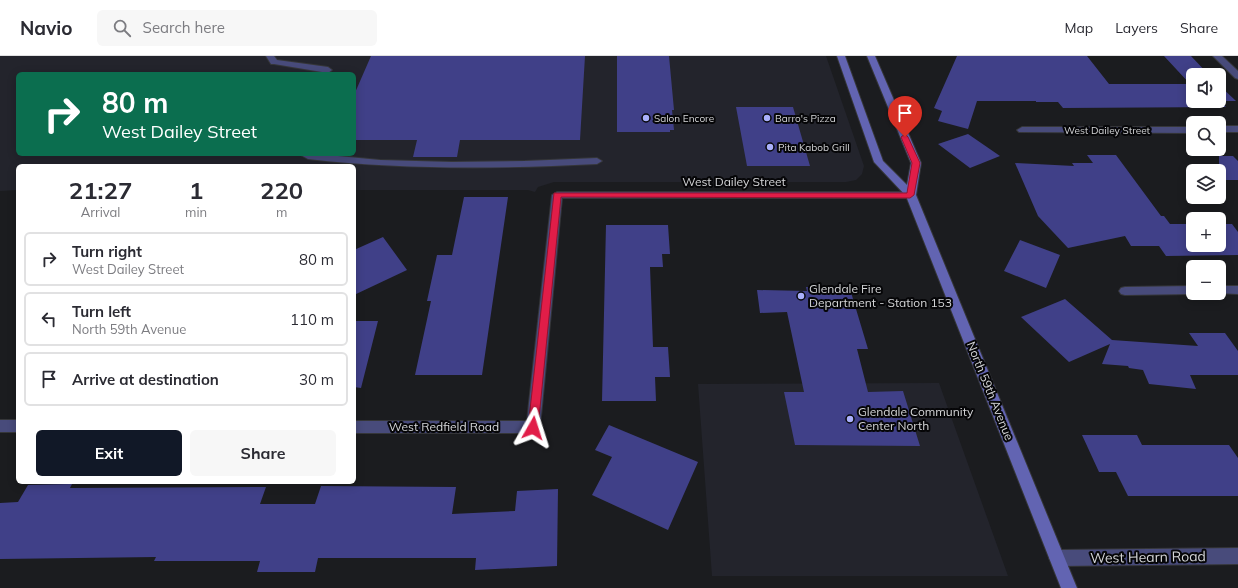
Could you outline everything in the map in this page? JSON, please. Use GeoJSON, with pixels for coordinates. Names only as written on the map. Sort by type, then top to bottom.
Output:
{"type":"FeatureCollection","features":[{"type":"Feature","properties":{"kind":"main road","name":"North 59th Avenue"},"geometry":{"type":"LineString","coordinates":[[841,56],[879,162],[910,195],[1069,588]]}},
{"type":"Feature","properties":{"kind":"main road"},"geometry":{"type":"LineString","coordinates":[[871,56],[916,163],[910,195]]}},
{"type":"Feature","properties":{"kind":"street"},"geometry":{"type":"LineString","coordinates":[[270,56],[274,62],[328,70]]}},
{"type":"Feature","properties":{"kind":"street"},"geometry":{"type":"LineString","coordinates":[[1217,56],[1238,76]]}},
{"type":"Feature","properties":{"kind":"street"},"geometry":{"type":"LineString","coordinates":[[1226,129],[1238,129]]}},
{"type":"Feature","properties":{"kind":"street","name":"West Dailey Street"},"geometry":{"type":"LineString","coordinates":[[1022,130],[1186,130]]}},
{"type":"Feature","properties":{"kind":"street"},"geometry":{"type":"LineString","coordinates":[[308,156],[387,164],[526,166],[597,161]]}},
{"type":"Feature","properties":{"kind":"street","name":"West Dailey Street"},"geometry":{"type":"LineString","coordinates":[[533,428],[557,195],[910,195]]}},
{"type":"Feature","properties":{"kind":"street"},"geometry":{"type":"LineString","coordinates":[[1125,291],[1186,290]]}},
{"type":"Feature","properties":{"kind":"street"},"geometry":{"type":"LineString","coordinates":[[1226,290],[1238,290]]}},
{"type":"Feature","properties":{"kind":"street"},"geometry":{"type":"LineString","coordinates":[[0,426],[16,426]]}},
{"type":"Feature","properties":{"kind":"street","name":"West Redfield Road"},"geometry":{"type":"LineString","coordinates":[[356,427],[533,428]]}},
{"type":"Feature","properties":{"kind":"street","name":"West Hearn Road"},"geometry":{"type":"LineString","coordinates":[[1057,558],[1238,556]]}},
{"type":"Feature","properties":{"kind":"shaded area"},"geometry":{"type":"Polygon","coordinates":[[[0,56],[826,56],[864,166],[862,174],[856,180],[846,182],[554,182],[538,187],[535,192],[528,190],[356,190],[356,164],[16,164],[16,190],[0,191],[0,56]]]}},
{"type":"Feature","properties":{"kind":"shaded area"},"geometry":{"type":"Polygon","coordinates":[[[939,383],[1008,576],[712,576],[698,384],[939,383]]]}},
{"type":"Feature","properties":{"kind":"building"},"geometry":{"type":"Polygon","coordinates":[[[371,56],[585,56],[580,140],[460,140],[457,157],[413,157],[417,140],[356,140],[356,90],[371,56]]]}},
{"type":"Feature","properties":{"kind":"building"},"geometry":{"type":"Polygon","coordinates":[[[617,56],[669,56],[674,110],[672,110],[674,130],[670,130],[670,132],[617,132],[617,56]]]}},
{"type":"Feature","properties":{"kind":"building"},"geometry":{"type":"Polygon","coordinates":[[[957,56],[1087,56],[1109,84],[1186,84],[1186,107],[1063,108],[1058,102],[977,101],[968,129],[938,121],[942,111],[934,108],[957,56]]]}},
{"type":"Feature","properties":{"kind":"building"},"geometry":{"type":"Polygon","coordinates":[[[1164,56],[1191,56],[1202,68],[1186,68],[1186,80],[1164,56]]]}},
{"type":"Feature","properties":{"kind":"building"},"geometry":{"type":"Polygon","coordinates":[[[1226,92],[1236,101],[1226,101],[1226,92]]]}},
{"type":"Feature","properties":{"kind":"building"},"geometry":{"type":"Polygon","coordinates":[[[736,107],[793,107],[810,166],[747,166],[736,107]]]}},
{"type":"Feature","properties":{"kind":"building"},"geometry":{"type":"Polygon","coordinates":[[[968,134],[1000,156],[970,168],[938,144],[968,134]]]}},
{"type":"Feature","properties":{"kind":"building"},"geometry":{"type":"Polygon","coordinates":[[[1087,155],[1116,155],[1161,216],[1164,216],[1170,224],[1186,224],[1186,252],[1226,252],[1226,224],[1232,224],[1238,232],[1238,255],[1166,256],[1159,246],[1131,246],[1125,236],[1068,248],[1038,216],[1015,163],[1074,166],[1072,163],[1093,163],[1087,155]]]}},
{"type":"Feature","properties":{"kind":"building"},"geometry":{"type":"Polygon","coordinates":[[[1219,156],[1233,156],[1238,161],[1238,180],[1226,180],[1226,164],[1219,164],[1219,156]]]}},
{"type":"Feature","properties":{"kind":"building"},"geometry":{"type":"Polygon","coordinates":[[[464,197],[508,197],[482,375],[415,375],[431,301],[427,301],[437,255],[452,255],[464,197]]]}},
{"type":"Feature","properties":{"kind":"building"},"geometry":{"type":"Polygon","coordinates":[[[606,225],[668,225],[670,254],[662,254],[663,267],[650,267],[653,347],[668,347],[670,377],[655,377],[656,401],[602,401],[606,225]]]}},
{"type":"Feature","properties":{"kind":"building"},"geometry":{"type":"Polygon","coordinates":[[[383,237],[407,270],[356,294],[356,249],[383,237]]]}},
{"type":"Feature","properties":{"kind":"building"},"geometry":{"type":"Polygon","coordinates":[[[1020,240],[1060,255],[1046,288],[1004,271],[1020,240]]]}},
{"type":"Feature","properties":{"kind":"building"},"geometry":{"type":"Polygon","coordinates":[[[806,287],[850,289],[868,349],[857,349],[868,392],[903,391],[920,446],[795,445],[784,392],[804,392],[787,312],[760,313],[757,290],[807,291],[806,287]]]}},
{"type":"Feature","properties":{"kind":"building"},"geometry":{"type":"Polygon","coordinates":[[[1065,299],[1112,340],[1198,346],[1189,333],[1225,333],[1238,351],[1238,375],[1190,375],[1196,389],[1149,384],[1143,370],[1129,368],[1128,366],[1102,364],[1110,344],[1069,362],[1021,317],[1065,299]]]}},
{"type":"Feature","properties":{"kind":"building"},"geometry":{"type":"Polygon","coordinates":[[[356,321],[378,321],[361,388],[356,387],[356,321]]]}},
{"type":"Feature","properties":{"kind":"building"},"geometry":{"type":"Polygon","coordinates":[[[609,425],[698,462],[668,530],[592,495],[612,457],[595,450],[609,425]]]}},
{"type":"Feature","properties":{"kind":"building"},"geometry":{"type":"Polygon","coordinates":[[[1082,435],[1137,435],[1142,445],[1229,445],[1238,458],[1238,496],[1128,496],[1116,472],[1099,472],[1082,435]]]}},
{"type":"Feature","properties":{"kind":"building"},"geometry":{"type":"Polygon","coordinates":[[[72,484],[70,488],[266,487],[260,504],[315,504],[321,486],[456,487],[452,514],[515,511],[517,491],[558,489],[557,566],[475,570],[476,558],[318,558],[315,572],[257,572],[260,561],[154,561],[156,557],[0,559],[0,503],[18,502],[28,485],[72,484]]]}},
{"type":"Feature","properties":{"kind":"place","name":"Salon Encore"},"geometry":{"type":"Point","coordinates":[646,118]}},
{"type":"Feature","properties":{"kind":"place","name":"Barro's Pizza"},"geometry":{"type":"Point","coordinates":[767,118]}},
{"type":"Feature","properties":{"kind":"place","name":"Pita Kabob Grill"},"geometry":{"type":"Point","coordinates":[770,147]}},
{"type":"Feature","properties":{"kind":"place","name":"Glendale Fire Department - Station 153"},"geometry":{"type":"Point","coordinates":[801,296]}},
{"type":"Feature","properties":{"kind":"place","name":"Glendale Community Center North"},"geometry":{"type":"Point","coordinates":[850,419]}},
{"type":"Feature","properties":{"kind":"route"},"geometry":{"type":"LineString","coordinates":[[533,428],[557,195],[910,195],[916,163],[905,137]]}}]}
